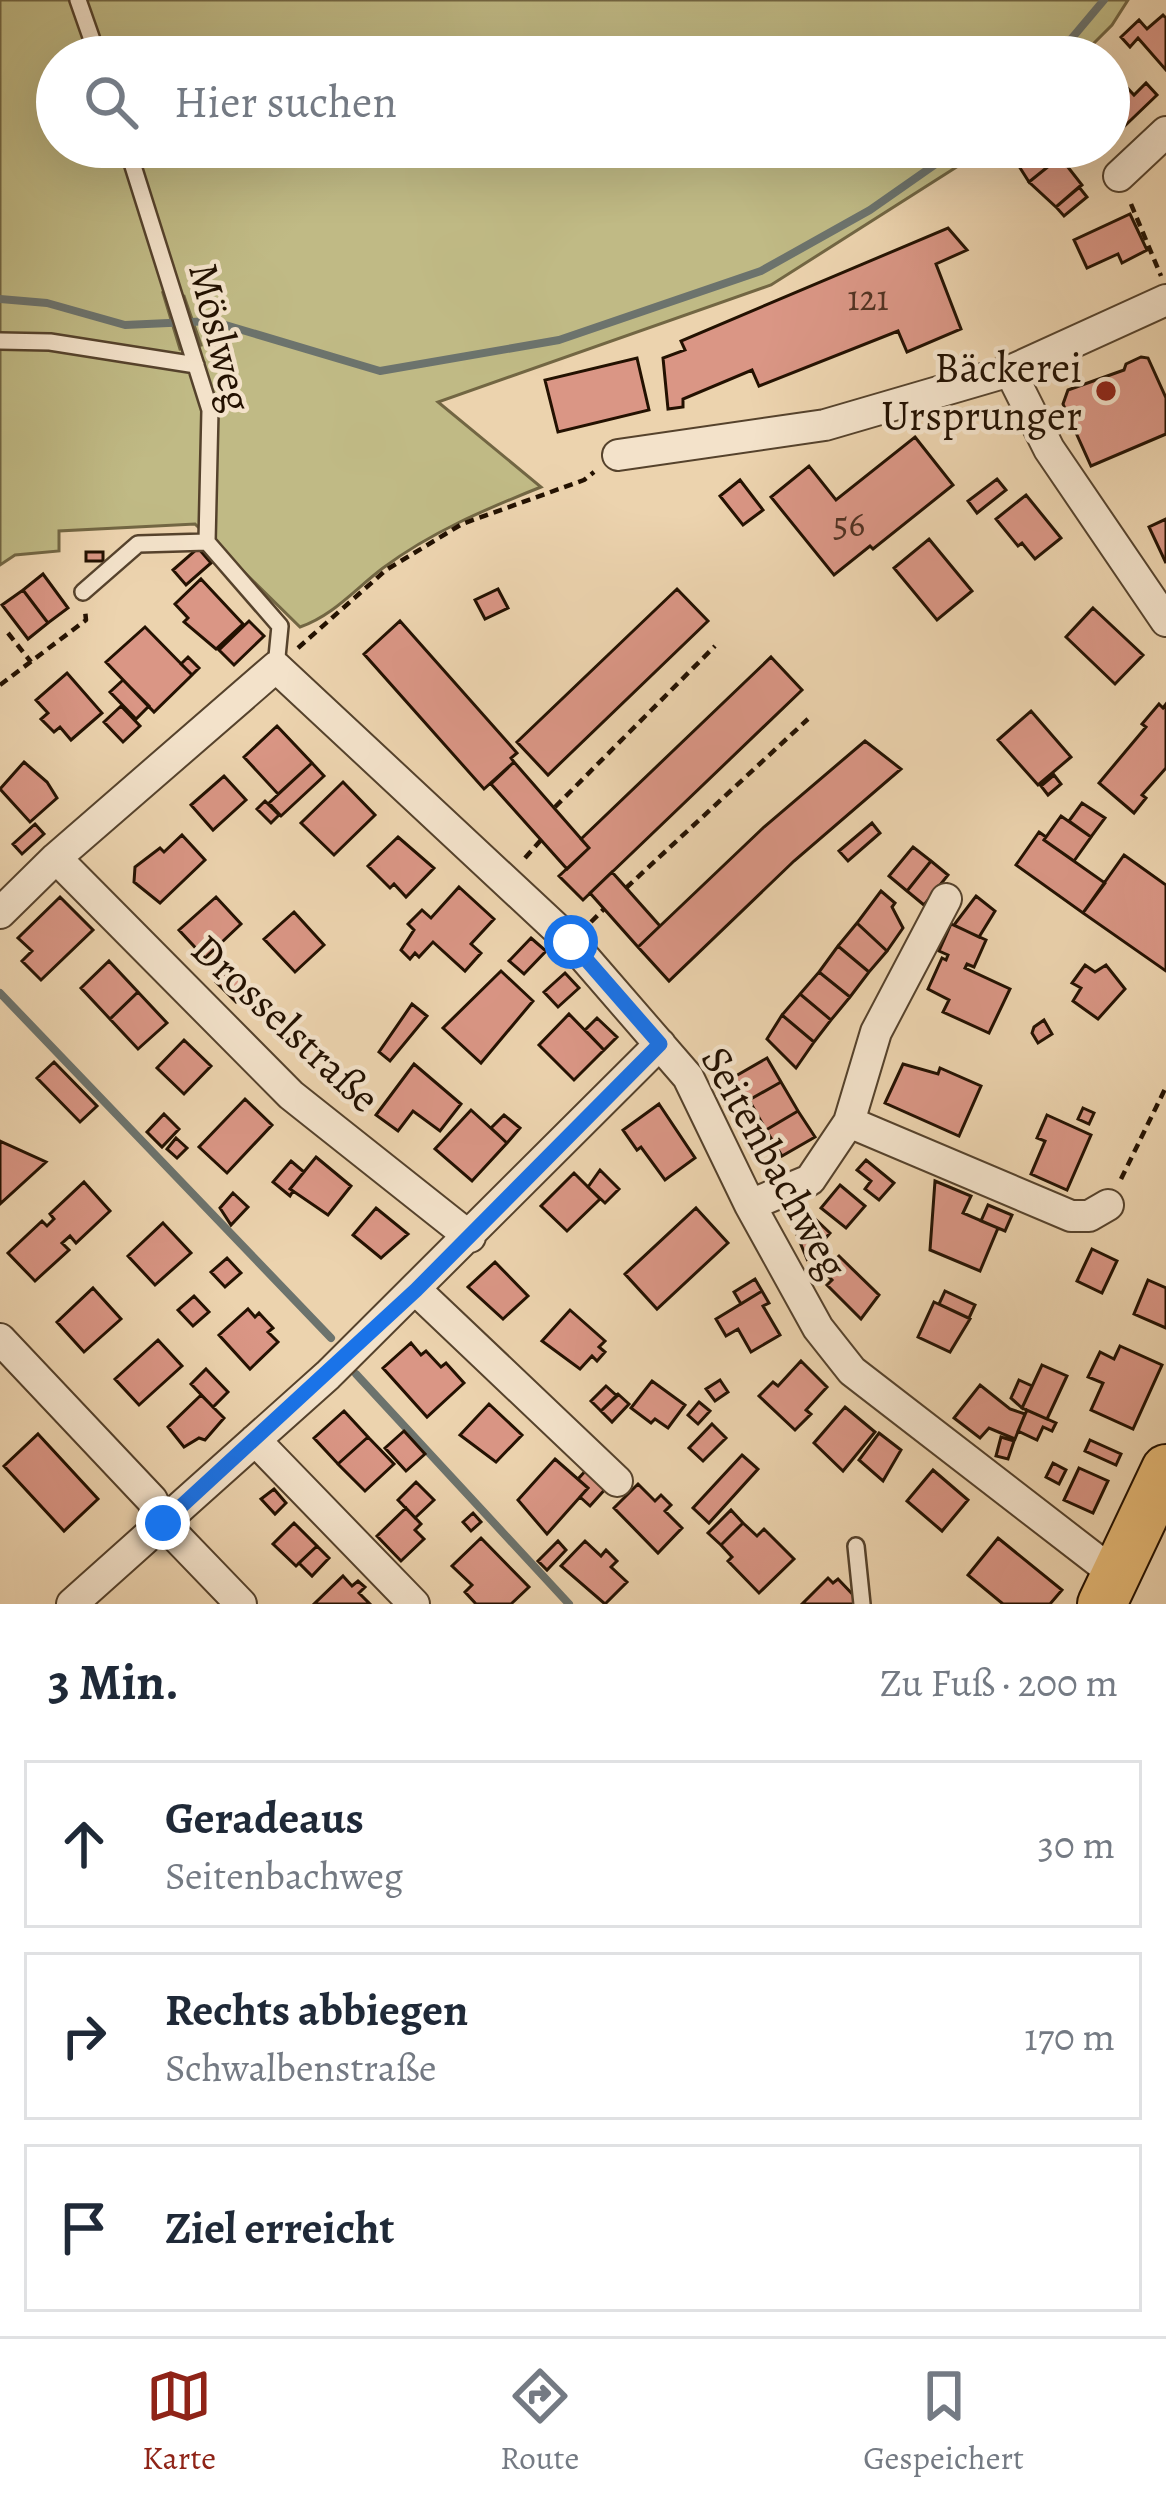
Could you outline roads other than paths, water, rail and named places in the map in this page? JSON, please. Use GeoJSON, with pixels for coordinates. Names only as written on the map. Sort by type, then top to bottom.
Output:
{"type":"FeatureCollection","features":[{"type":"Feature","properties":{"kind":"main road"},"geometry":{"type":"LineString","coordinates":[[1109,1589],[1166,1468]]}},
{"type":"Feature","properties":{"kind":"street"},"geometry":{"type":"LineString","coordinates":[[1130,166],[1166,132]]}},
{"type":"Feature","properties":{"kind":"street"},"geometry":{"type":"LineString","coordinates":[[1119,176],[1128,168]]}},
{"type":"Feature","properties":{"kind":"street"},"geometry":{"type":"LineString","coordinates":[[618,455],[825,425],[1010,371],[1166,300]]}},
{"type":"Feature","properties":{"kind":"street"},"geometry":{"type":"LineString","coordinates":[[1010,371],[1049,449],[1166,620]]}},
{"type":"Feature","properties":{"kind":"street"},"geometry":{"type":"LineString","coordinates":[[0,913],[56,858],[276,667]]}},
{"type":"Feature","properties":{"kind":"street","name":"Seitenbachweg"},"geometry":{"type":"LineString","coordinates":[[276,667],[571,942],[688,1077],[750,1205],[818,1328],[852,1371],[1109,1589]]}},
{"type":"Feature","properties":{"kind":"street","name":"Drosselstraße"},"geometry":{"type":"LineString","coordinates":[[56,858],[291,1095],[470,1237]]}},
{"type":"Feature","properties":{"kind":"street"},"geometry":{"type":"LineString","coordinates":[[750,1205],[810,1180],[849,1123],[876,1033],[946,899]]}},
{"type":"Feature","properties":{"kind":"street"},"geometry":{"type":"LineString","coordinates":[[71,1604],[416,1290],[660,1044]]}},
{"type":"Feature","properties":{"kind":"street"},"geometry":{"type":"LineString","coordinates":[[849,1123],[1071,1216],[1089,1216],[1108,1205]]}},
{"type":"Feature","properties":{"kind":"street"},"geometry":{"type":"LineString","coordinates":[[416,1290],[617,1481]]}},
{"type":"Feature","properties":{"kind":"street"},"geometry":{"type":"LineString","coordinates":[[0,1339],[152,1500],[163,1523],[241,1604]]}},
{"type":"Feature","properties":{"kind":"street"},"geometry":{"type":"LineString","coordinates":[[255,1440],[414,1604]]}},
{"type":"Feature","properties":{"kind":"lane"},"geometry":{"type":"LineString","coordinates":[[78,0],[91,36]]}},
{"type":"Feature","properties":{"kind":"lane","name":"Möslweg"},"geometry":{"type":"LineString","coordinates":[[134,168],[210,410],[207,542]]}},
{"type":"Feature","properties":{"kind":"lane"},"geometry":{"type":"LineString","coordinates":[[0,341],[194,358]]}},
{"type":"Feature","properties":{"kind":"lane"},"geometry":{"type":"LineString","coordinates":[[83,592],[137,544],[207,542],[280,626],[276,667]]}},
{"type":"Feature","properties":{"kind":"lane"},"geometry":{"type":"LineString","coordinates":[[856,1546],[862,1604]]}},
{"type":"Feature","properties":{"kind":"waterway"},"geometry":{"type":"LineString","coordinates":[[1074,36],[1104,0]]}},
{"type":"Feature","properties":{"kind":"waterway"},"geometry":{"type":"LineString","coordinates":[[0,299],[47,303],[125,325],[212,321],[380,371],[559,340],[761,271],[870,210],[930,168]]}},
{"type":"Feature","properties":{"kind":"waterway"},"geometry":{"type":"LineString","coordinates":[[0,993],[331,1338]]}},
{"type":"Feature","properties":{"kind":"waterway"},"geometry":{"type":"LineString","coordinates":[[356,1374],[569,1604]]}},
{"type":"Feature","properties":{"kind":"place","name":"Bäckerei Ursprunger"},"geometry":{"type":"Point","coordinates":[1106,391]}}]}
